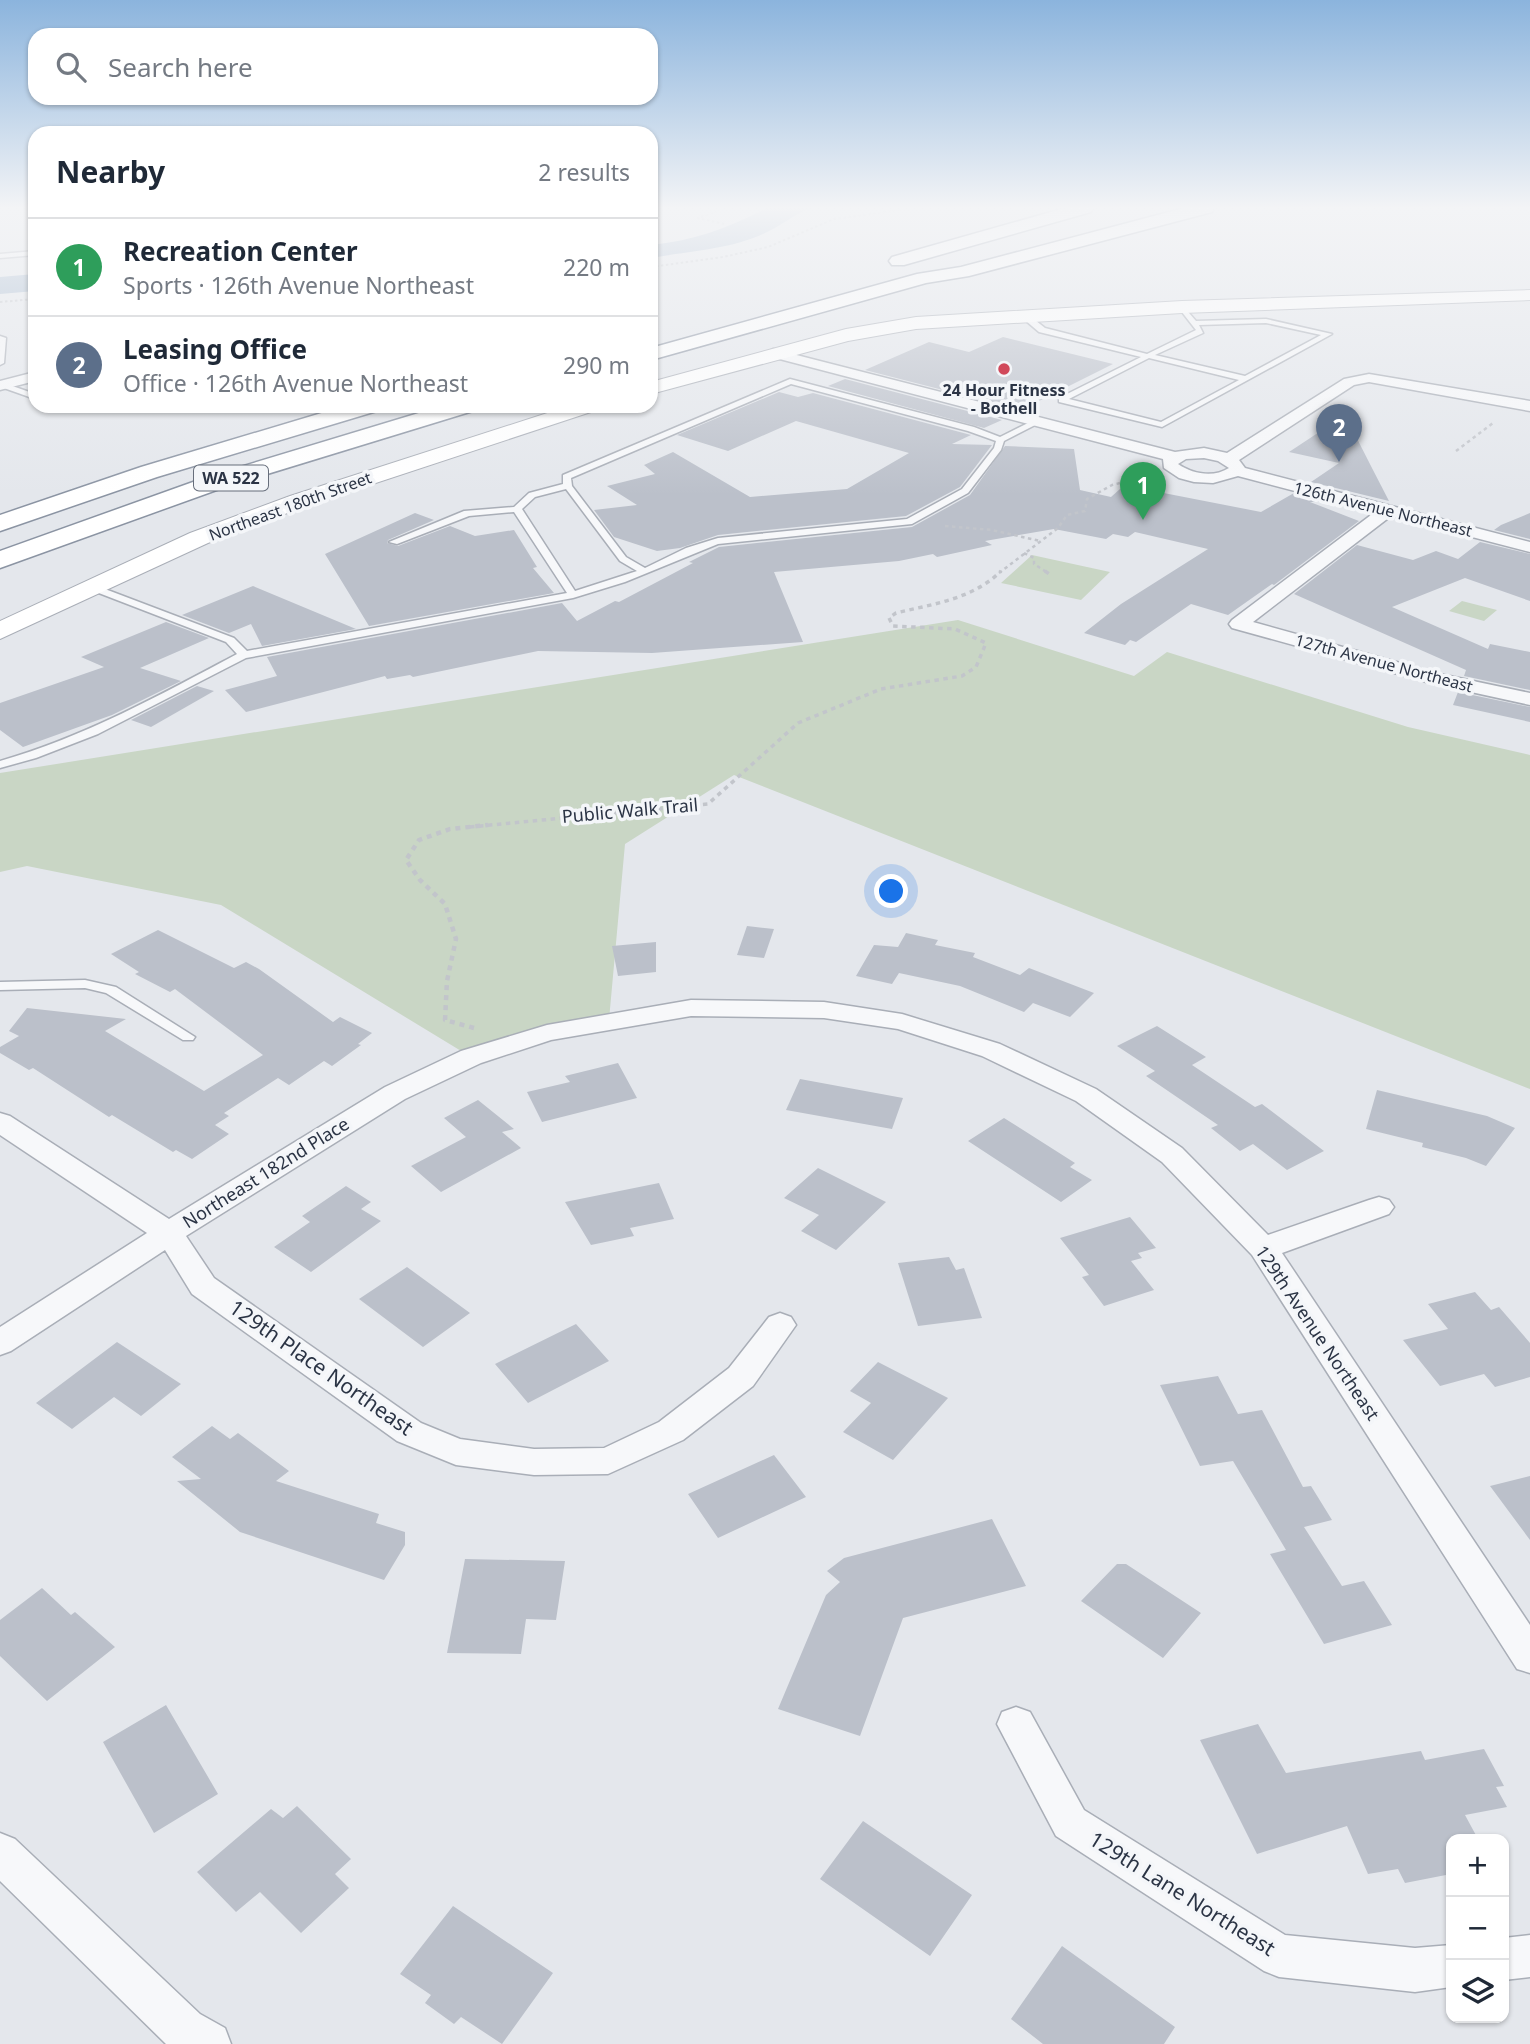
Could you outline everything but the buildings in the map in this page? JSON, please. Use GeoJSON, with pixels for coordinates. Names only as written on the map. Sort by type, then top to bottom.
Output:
{"type":"FeatureCollection","features":[{"type":"Feature","properties":{"kind":"highway"},"geometry":{"type":"LineString","coordinates":[[658,352],[833,303]]}},
{"type":"Feature","properties":{"kind":"highway","name":"WA 522"},"geometry":{"type":"LineString","coordinates":[[0,523],[149,472],[346,413]]}},
{"type":"Feature","properties":{"kind":"highway","name":"WA 522"},"geometry":{"type":"LineString","coordinates":[[0,560],[216,482],[442,413]]}},
{"type":"Feature","properties":{"kind":"main road"},"geometry":{"type":"LineString","coordinates":[[658,386],[846,335],[916,323],[1020,315],[1287,303]]}},
{"type":"Feature","properties":{"kind":"main road","name":"Northeast 180th Street"},"geometry":{"type":"LineString","coordinates":[[0,631],[200,538],[298,502],[569,413]]}},
{"type":"Feature","properties":{"kind":"street"},"geometry":{"type":"LineString","coordinates":[[773,353],[1143,448],[1176,463],[1187,475],[1208,478],[1224,477],[1233,465],[1349,382],[1369,378],[1530,406]]}},
{"type":"Feature","properties":{"kind":"street"},"geometry":{"type":"LineString","coordinates":[[3,384],[28,378]]}},
{"type":"Feature","properties":{"kind":"street","name":"126th Avenue Northeast"},"geometry":{"type":"LineString","coordinates":[[1176,463],[1204,453],[1233,465],[1387,511],[1530,547]]}},
{"type":"Feature","properties":{"kind":"street","name":"127th Avenue Northeast"},"geometry":{"type":"LineString","coordinates":[[1387,511],[1239,624],[1437,679],[1530,699]]}},
{"type":"Feature","properties":{"kind":"street","name":"129th Avenue Northeast"},"geometry":{"type":"LineString","coordinates":[[547,1033],[691,1008],[824,1010],[902,1022],[991,1050],[1086,1095],[1172,1155],[1263,1248],[1530,1657]]}},
{"type":"Feature","properties":{"kind":"street","name":"Northeast 182nd Place"},"geometry":{"type":"LineString","coordinates":[[0,1343],[169,1233],[395,1093],[471,1057],[547,1033]]}},
{"type":"Feature","properties":{"kind":"street","name":"129th Place Northeast"},"geometry":{"type":"LineString","coordinates":[[0,1122],[169,1233],[203,1286],[409,1432],[456,1452],[534,1462],[608,1461],[671,1432],[741,1377],[780,1325]]}},
{"type":"Feature","properties":{"kind":"street"},"geometry":{"type":"LineString","coordinates":[[1263,1248],[1380,1207]]}},
{"type":"Feature","properties":{"kind":"street","name":"129th Lane Northeast"},"geometry":{"type":"LineString","coordinates":[[1016,1724],[1070,1823],[1279,1956],[1415,1970],[1446,1967]]}},
{"type":"Feature","properties":{"kind":"street"},"geometry":{"type":"LineString","coordinates":[[0,1853],[184,2030],[209,2044]]}},
{"type":"Feature","properties":{"kind":"street"},"geometry":{"type":"LineString","coordinates":[[1509,1958],[1530,1956]]}},
{"type":"Feature","properties":{"kind":"lane"},"geometry":{"type":"LineString","coordinates":[[1182,307],[1200,331],[1062,400],[1162,425],[1328,334],[1266,321],[1195,323]]}},
{"type":"Feature","properties":{"kind":"lane"},"geometry":{"type":"LineString","coordinates":[[1020,315],[1042,330],[1246,379]]}},
{"type":"Feature","properties":{"kind":"lane"},"geometry":{"type":"LineString","coordinates":[[0,338],[0,363]]}},
{"type":"Feature","properties":{"kind":"lane"},"geometry":{"type":"LineString","coordinates":[[644,571],[623,559],[568,486],[566,477],[790,381],[971,429],[1000,440],[1039,421]]}},
{"type":"Feature","properties":{"kind":"lane"},"geometry":{"type":"LineString","coordinates":[[3,384],[28,394]]}},
{"type":"Feature","properties":{"kind":"lane"},"geometry":{"type":"LineString","coordinates":[[0,765],[27,758],[107,727],[243,655],[573,595],[615,583],[705,544],[718,541],[900,524],[931,511],[965,491],[998,448],[1000,440]]}},
{"type":"Feature","properties":{"kind":"lane"},"geometry":{"type":"LineString","coordinates":[[517,509],[520,502],[534,495],[568,486]]}},
{"type":"Feature","properties":{"kind":"lane"},"geometry":{"type":"LineString","coordinates":[[394,542],[467,513],[517,509]]}},
{"type":"Feature","properties":{"kind":"lane"},"geometry":{"type":"LineString","coordinates":[[517,509],[573,595]]}},
{"type":"Feature","properties":{"kind":"lane"},"geometry":{"type":"LineString","coordinates":[[94,588],[230,640],[240,648],[243,655]]}},
{"type":"Feature","properties":{"kind":"lane"},"geometry":{"type":"LineString","coordinates":[[0,986],[85,984],[111,990],[188,1037]]}},
{"type":"Feature","properties":{"kind":"path"},"geometry":{"type":"LineString","coordinates":[[1456,451],[1495,419],[1476,405],[1483,397]]}},
{"type":"Feature","properties":{"kind":"path"},"geometry":{"type":"LineString","coordinates":[[1483,423],[1504,427]]}},
{"type":"Feature","properties":{"kind":"path"},"geometry":{"type":"LineString","coordinates":[[1143,448],[1133,454],[1129,465],[1153,482]]}},
{"type":"Feature","properties":{"kind":"path","name":"Public Walk Trail"},"geometry":{"type":"LineString","coordinates":[[501,1046],[480,1030],[445,1020],[447,981],[456,939],[445,904],[406,860],[419,840],[450,829],[708,804],[798,723],[881,690],[962,676],[976,667],[986,643],[964,631],[950,628],[917,630],[893,626],[889,618],[896,613],[967,596],[991,581],[1058,528],[1067,515],[1084,511],[1087,499],[1112,485],[1144,478],[1176,463]]}},
{"type":"Feature","properties":{"kind":"path"},"geometry":{"type":"LineString","coordinates":[[900,524],[927,534],[944,525],[992,530],[1041,541]]}},
{"type":"Feature","properties":{"kind":"path"},"geometry":{"type":"LineString","coordinates":[[1024,553],[1034,558],[1034,564],[1052,576]]}},
{"type":"Feature","properties":{"kind":"green space"},"geometry":{"type":"Polygon","coordinates":[[[1032,555],[1110,572],[1081,600],[1001,583],[1032,555]]]}},
{"type":"Feature","properties":{"kind":"green space"},"geometry":{"type":"Polygon","coordinates":[[[1462,601],[1497,610],[1484,621],[1449,611],[1462,601]]]}},
{"type":"Feature","properties":{"kind":"green space"},"geometry":{"type":"Polygon","coordinates":[[[958,620],[1134,676],[1167,652],[1408,727],[1530,755],[1530,1089],[734,775],[625,844],[609,1020],[471,1057],[221,905],[27,866],[0,872],[0,773],[958,620]]]}},
{"type":"Feature","properties":{"kind":"place","name":"24 Hour Fitness - Bothell"},"geometry":{"type":"Point","coordinates":[1004,369]}},
{"type":"Feature","properties":{"kind":"place","name":"Leasing Office"},"geometry":{"type":"Point","coordinates":[1339,462]}},
{"type":"Feature","properties":{"kind":"place","name":"Recreation Center"},"geometry":{"type":"Point","coordinates":[1143,520]}}]}
